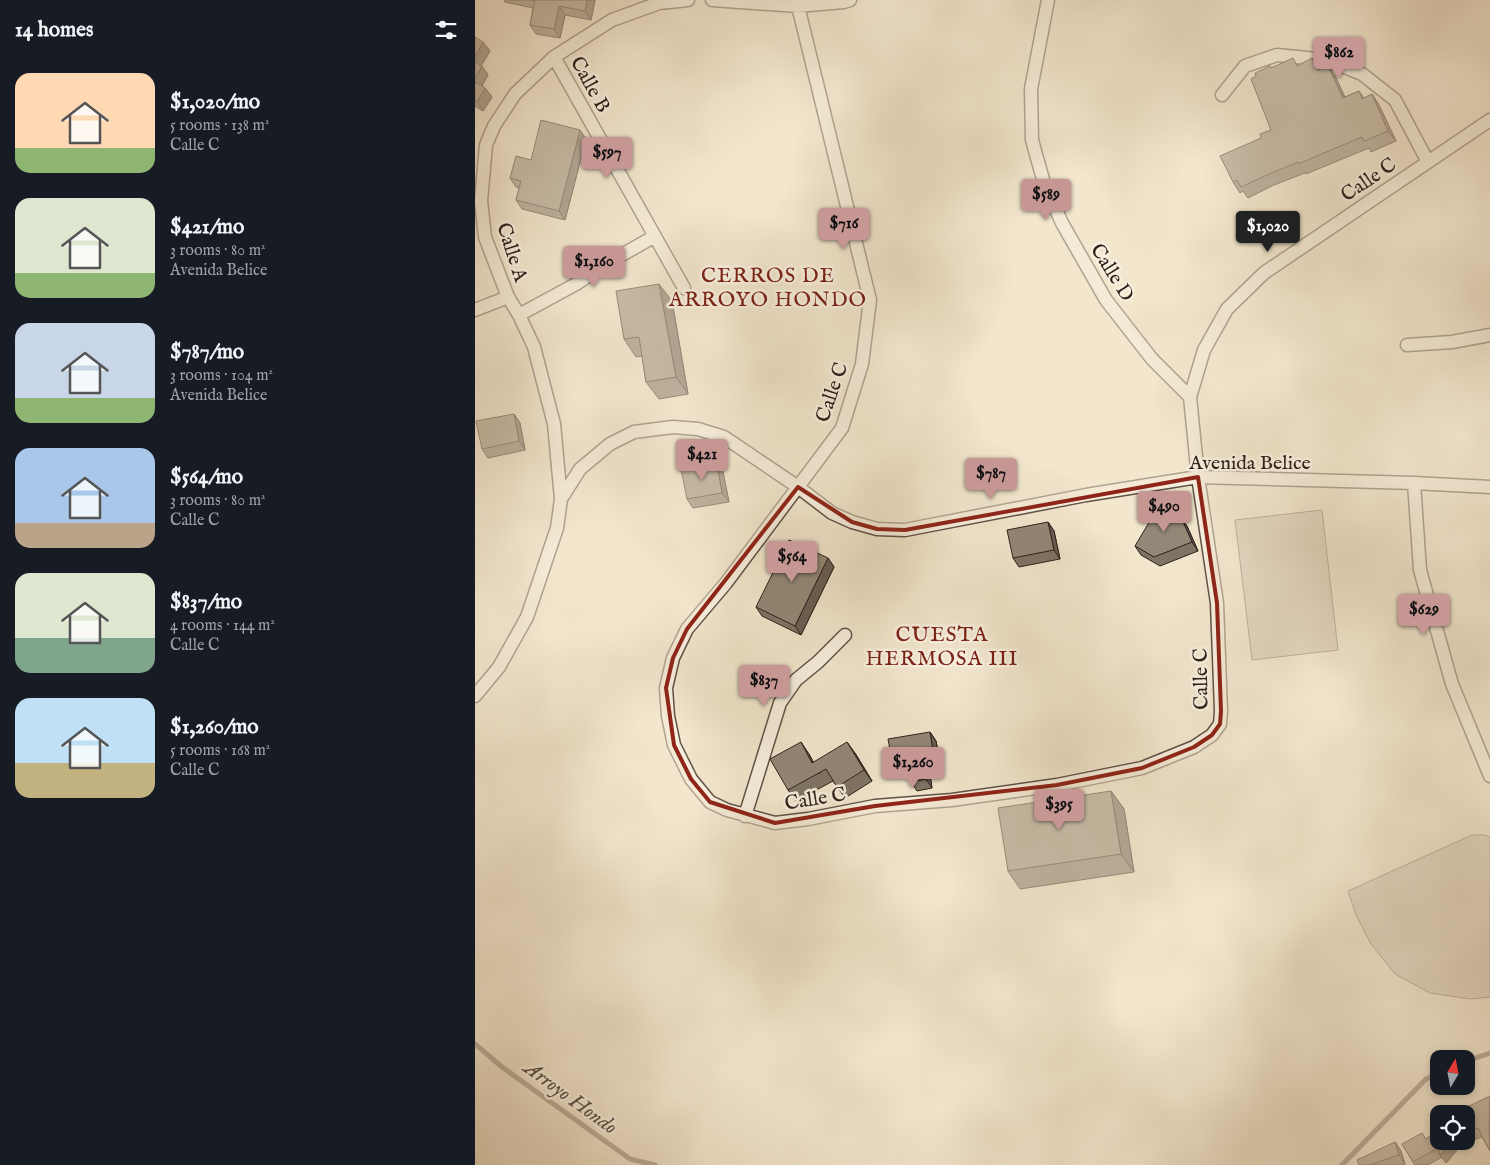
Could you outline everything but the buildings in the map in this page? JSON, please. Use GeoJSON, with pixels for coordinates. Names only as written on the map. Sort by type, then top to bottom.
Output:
{"type":"FeatureCollection","features":[{"type":"Feature","properties":{"kind":"street","name":"Calle A"},"geometry":{"type":"LineString","coordinates":[[475,696],[499,667],[527,617],[557,528],[561,499],[554,424],[534,348],[519,315],[508,298],[485,237],[481,201],[486,145],[494,126],[515,94],[554,57],[612,20],[659,3],[688,0]]}},
{"type":"Feature","properties":{"kind":"street"},"geometry":{"type":"LineString","coordinates":[[712,0],[798,6],[851,0]]}},
{"type":"Feature","properties":{"kind":"street","name":"Calle D"},"geometry":{"type":"LineString","coordinates":[[1048,0],[1031,89],[1032,140],[1044,183],[1062,223],[1106,300],[1152,359],[1190,396]]}},
{"type":"Feature","properties":{"kind":"street","name":"Calle C"},"geometry":{"type":"LineString","coordinates":[[798,6],[870,300],[862,364],[841,428],[726,583],[687,629],[673,658],[666,688],[667,716],[674,745],[691,779],[710,802],[745,816],[775,823],[875,806],[952,800],[1057,785],[1142,768],[1194,746],[1212,734],[1220,724],[1221,711],[1217,603],[1198,477],[1190,396],[1203,350],[1227,309],[1264,273],[1428,162],[1488,125]]}},
{"type":"Feature","properties":{"kind":"street"},"geometry":{"type":"LineString","coordinates":[[1222,95],[1245,66],[1277,55],[1327,60],[1362,74],[1395,100],[1428,162]]}},
{"type":"Feature","properties":{"kind":"street","name":"Calle B"},"geometry":{"type":"LineString","coordinates":[[554,57],[683,288]]}},
{"type":"Feature","properties":{"kind":"street"},"geometry":{"type":"LineString","coordinates":[[519,315],[576,284],[606,264],[655,236]]}},
{"type":"Feature","properties":{"kind":"street"},"geometry":{"type":"LineString","coordinates":[[475,310],[508,298]]}},
{"type":"Feature","properties":{"kind":"street"},"geometry":{"type":"LineString","coordinates":[[1407,345],[1452,342],[1490,335]]}},
{"type":"Feature","properties":{"kind":"street","name":"Avenida Belice"},"geometry":{"type":"LineString","coordinates":[[561,499],[580,469],[610,444],[634,432],[673,427],[698,429],[723,437],[832,512],[852,522],[877,529],[905,530],[1086,495],[1198,477],[1414,482],[1490,487]]}},
{"type":"Feature","properties":{"kind":"street"},"geometry":{"type":"LineString","coordinates":[[1414,482],[1421,570],[1452,684],[1490,776]]}},
{"type":"Feature","properties":{"kind":"street"},"geometry":{"type":"LineString","coordinates":[[745,816],[780,703],[796,680],[818,662],[845,635]]}},
{"type":"Feature","properties":{"kind":"highlighted area"},"geometry":{"type":"Polygon","coordinates":[[[1198,477],[1217,603],[1221,711],[1220,724],[1212,735],[1194,747],[1142,768],[1057,785],[875,806],[775,823],[710,802],[691,779],[674,745],[666,688],[673,658],[687,629],[798,487],[852,522],[877,529],[905,530],[1198,477]]]}},
{"type":"Feature","properties":{"kind":"shaded area"},"geometry":{"type":"Polygon","coordinates":[[[1322,510],[1338,650],[1252,660],[1235,520],[1322,510]]]}},
{"type":"Feature","properties":{"kind":"shaded area"},"geometry":{"type":"Polygon","coordinates":[[[1472,835],[1490,837],[1490,997],[1470,999],[1430,993],[1395,974],[1371,944],[1356,915],[1348,891],[1472,835]]]}},
{"type":"Feature","properties":{"kind":"waterway","name":"Arroyo Hondo"},"geometry":{"type":"LineString","coordinates":[[475,1044],[502,1067],[630,1159],[655,1165]]}},
{"type":"Feature","properties":{"kind":"waterway","name":"Arroyo Hondo"},"geometry":{"type":"LineString","coordinates":[[1475,1058],[1490,1053]]}},
{"type":"Feature","properties":{"kind":"waterway","name":"Arroyo Hondo"},"geometry":{"type":"LineString","coordinates":[[1342,1165],[1426,1079],[1430,1077]]}},
{"type":"Feature","properties":{"kind":"district","name":"CERROS DE ARROYO HONDO"},"geometry":{"type":"Point","coordinates":[768,287]}},
{"type":"Feature","properties":{"kind":"district","name":"CUESTA HERMOSA III"},"geometry":{"type":"Point","coordinates":[942,646]}}]}
